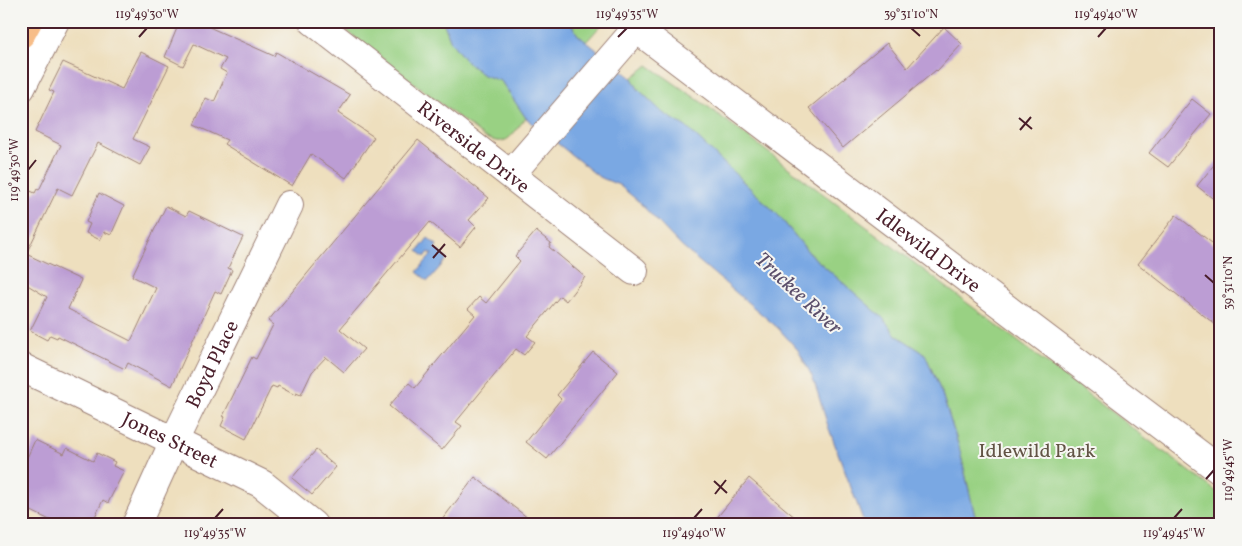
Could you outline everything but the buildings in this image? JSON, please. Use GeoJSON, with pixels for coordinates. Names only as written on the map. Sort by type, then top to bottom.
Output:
{"type":"FeatureCollection","features":[{"type":"Feature","properties":{"kind":"main road"},"geometry":{"type":"LineString","coordinates":[[21,34],[28,21]]}},
{"type":"Feature","properties":{"kind":"street"},"geometry":{"type":"LineString","coordinates":[[21,88],[55,21]]}},
{"type":"Feature","properties":{"kind":"street","name":"Riverside Drive"},"geometry":{"type":"LineString","coordinates":[[313,21],[470,144],[519,166],[634,271]]}},
{"type":"Feature","properties":{"kind":"street"},"geometry":{"type":"LineString","coordinates":[[519,166],[635,31]]}},
{"type":"Feature","properties":{"kind":"street","name":"Idlewild Drive"},"geometry":{"type":"LineString","coordinates":[[635,31],[1221,471]]}},
{"type":"Feature","properties":{"kind":"street","name":"Boyd Place"},"geometry":{"type":"LineString","coordinates":[[136,525],[174,441],[289,205]]}},
{"type":"Feature","properties":{"kind":"street","name":"Jones Street"},"geometry":{"type":"LineString","coordinates":[[21,368],[262,484],[282,515],[313,525]]}},
{"type":"Feature","properties":{"kind":"green space"},"geometry":{"type":"Polygon","coordinates":[[[334,21],[443,21],[451,42],[465,60],[483,75],[501,81],[526,118],[512,135],[504,141],[484,137],[334,21]]]}},
{"type":"Feature","properties":{"kind":"green space"},"geometry":{"type":"Polygon","coordinates":[[[569,21],[605,21],[586,42],[578,35],[569,21]]]}},
{"type":"Feature","properties":{"kind":"green space","name":"Idlewild Park"},"geometry":{"type":"Polygon","coordinates":[[[648,65],[707,106],[1221,495],[1221,525],[977,525],[959,447],[942,394],[925,354],[896,335],[882,317],[810,254],[778,215],[686,127],[663,113],[638,89],[632,78],[648,65]]]}},
{"type":"Feature","properties":{"kind":"water","name":"Truckee River"},"geometry":{"type":"Polygon","coordinates":[[[443,21],[569,21],[578,35],[632,78],[638,89],[663,113],[686,127],[778,215],[810,254],[882,317],[896,335],[925,354],[942,394],[959,447],[977,525],[865,525],[829,429],[813,378],[798,350],[778,328],[681,246],[638,201],[619,185],[599,177],[526,118],[501,81],[483,75],[465,60],[451,42],[443,21]]]}},
{"type":"Feature","properties":{"kind":"water"},"geometry":{"type":"Polygon","coordinates":[[[428,238],[437,245],[435,248],[447,259],[428,281],[417,272],[432,254],[429,252],[425,257],[418,251],[428,238]]]}}]}
